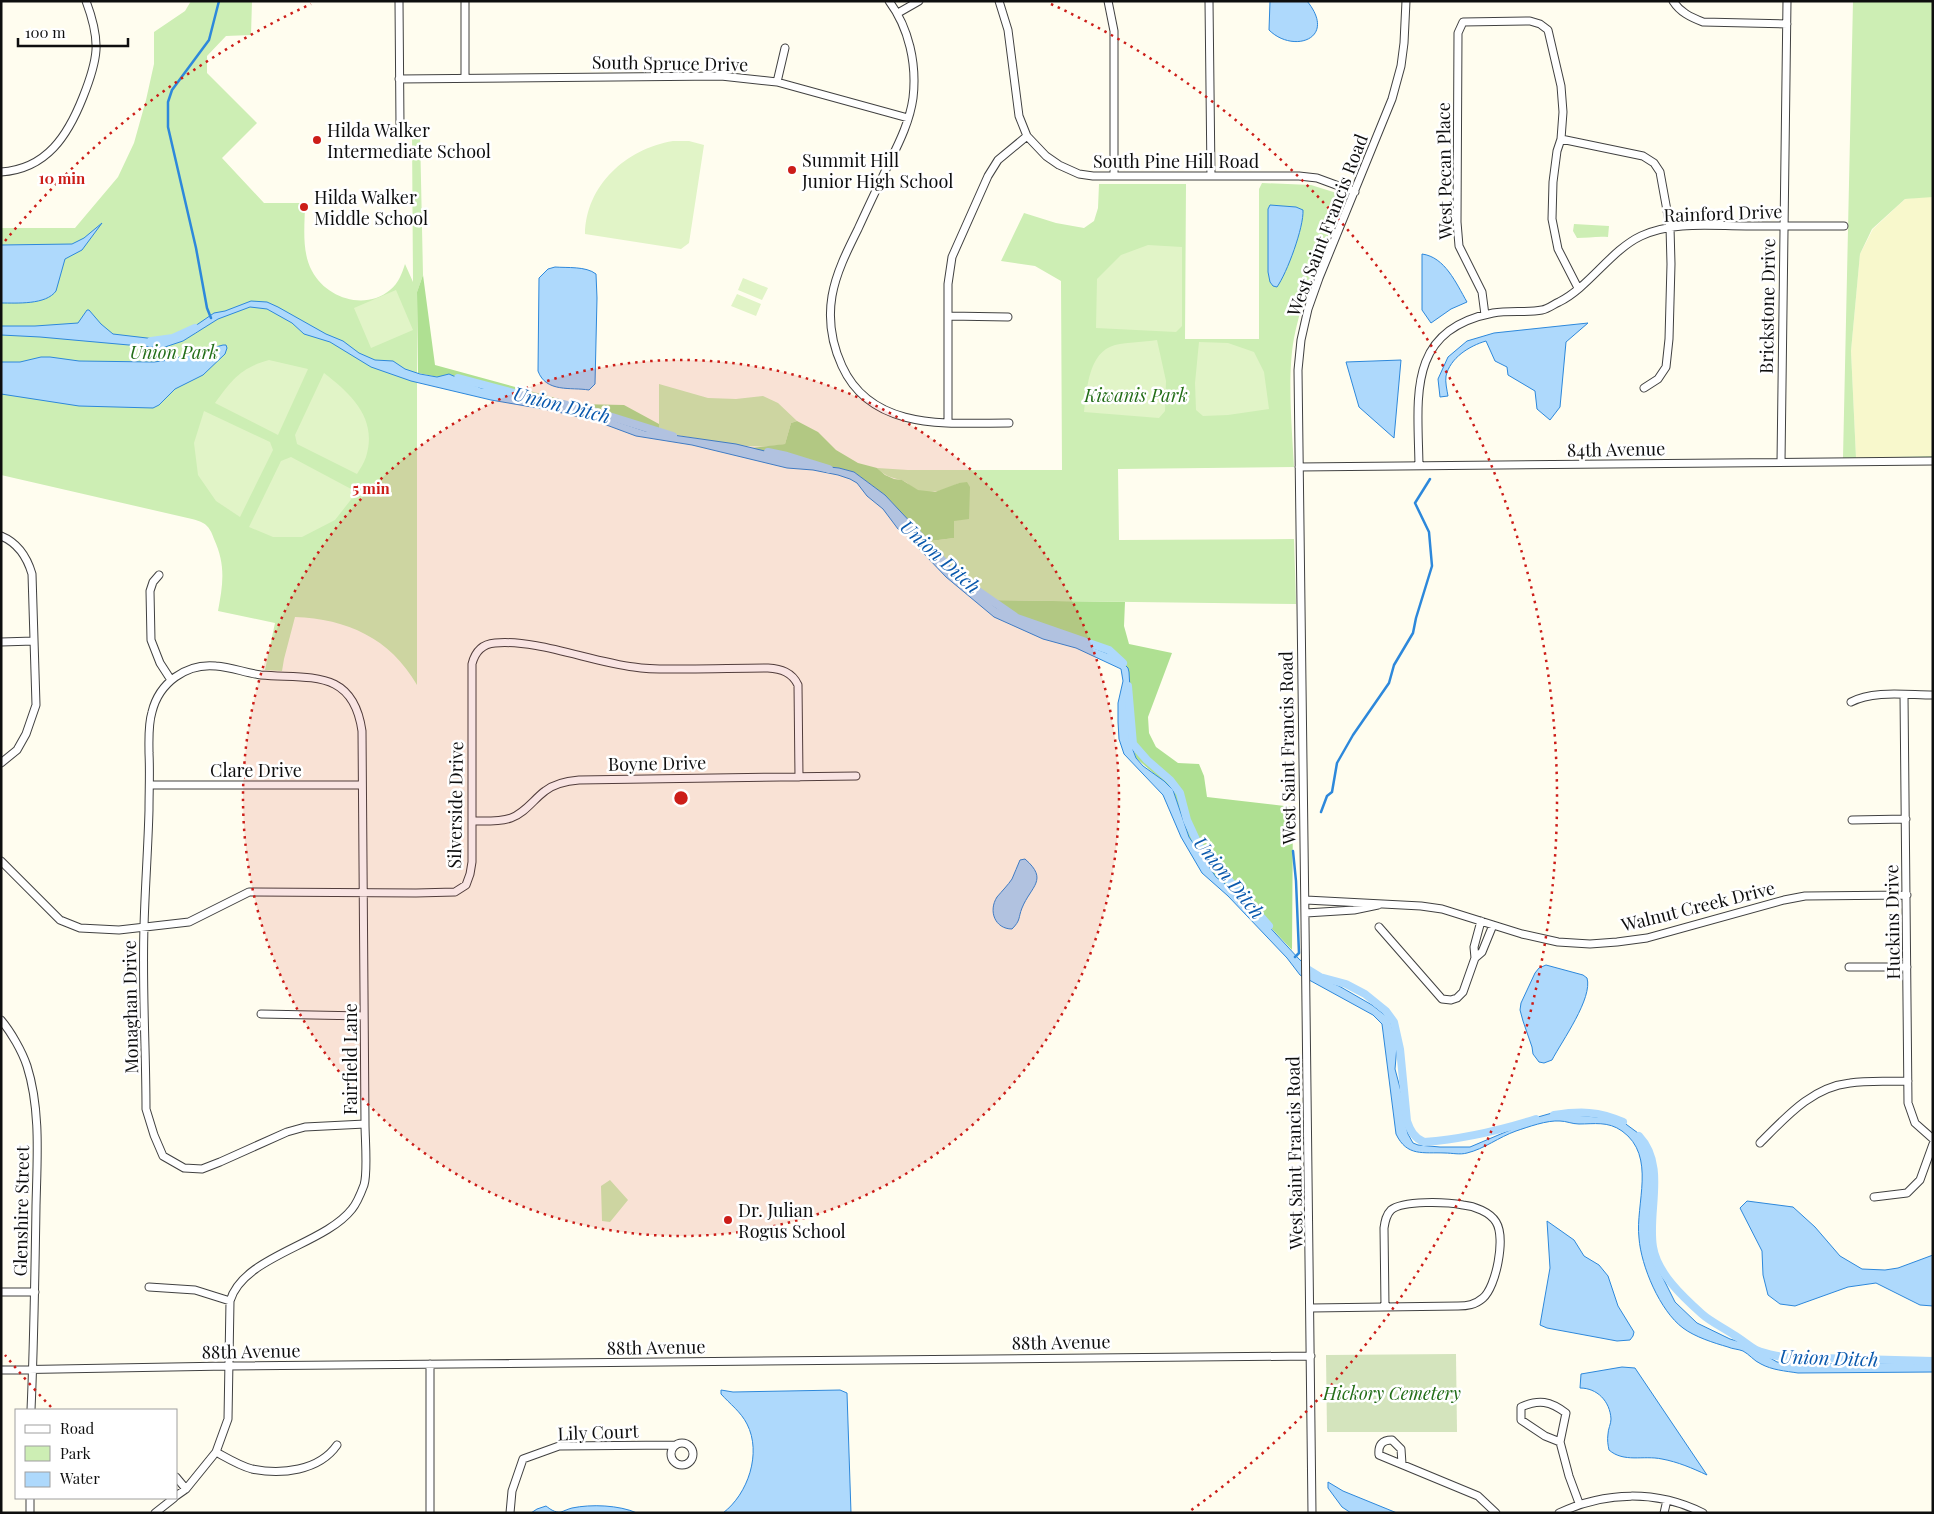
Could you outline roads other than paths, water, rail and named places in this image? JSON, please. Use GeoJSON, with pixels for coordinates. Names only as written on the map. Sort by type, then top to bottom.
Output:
{"type":"FeatureCollection","features":[{"type":"Feature","properties":{"kind":"street"},"geometry":{"type":"LineString","coordinates":[[1,172],[23,168],[40,159],[56,147],[74,119],[89,81],[96,49],[95,31],[86,1]]}},
{"type":"Feature","properties":{"kind":"street"},"geometry":{"type":"LineString","coordinates":[[399,1],[400,126]]}},
{"type":"Feature","properties":{"kind":"street"},"geometry":{"type":"LineString","coordinates":[[465,1],[465,78]]}},
{"type":"Feature","properties":{"kind":"street"},"geometry":{"type":"LineString","coordinates":[[889,1],[898,13],[906,30],[911,51],[913,97],[904,134],[841,264],[832,296],[831,334],[838,359],[844,372],[871,401],[905,418],[948,423],[1009,423]]}},
{"type":"Feature","properties":{"kind":"street"},"geometry":{"type":"LineString","coordinates":[[898,13],[919,1]]}},
{"type":"Feature","properties":{"kind":"street","name":"South Pine Hill Road"},"geometry":{"type":"LineString","coordinates":[[999,1],[1008,30],[1019,116],[1027,136],[1046,156],[1059,165],[1079,174],[1093,176],[1299,176],[1317,178],[1354,192]]}},
{"type":"Feature","properties":{"kind":"street"},"geometry":{"type":"LineString","coordinates":[[1108,1],[1114,31],[1114,176]]}},
{"type":"Feature","properties":{"kind":"street"},"geometry":{"type":"LineString","coordinates":[[1209,1],[1211,176]]}},
{"type":"Feature","properties":{"kind":"street","name":"West Saint Francis Road"},"geometry":{"type":"LineString","coordinates":[[1312,1513],[1311,1308],[1306,900],[1300,646],[1298,370],[1301,340],[1308,308],[1392,99],[1401,66],[1406,1]]}},
{"type":"Feature","properties":{"kind":"street"},"geometry":{"type":"LineString","coordinates":[[1673,1],[1677,8],[1690,17],[1703,22],[1786,24]]}},
{"type":"Feature","properties":{"kind":"street","name":"Brickstone Drive"},"geometry":{"type":"LineString","coordinates":[[1781,462],[1787,1]]}},
{"type":"Feature","properties":{"kind":"street","name":"West Pecan Place"},"geometry":{"type":"LineString","coordinates":[[1485,315],[1482,292],[1459,246],[1457,222],[1458,33],[1462,22],[1530,21],[1540,24],[1548,30],[1561,86],[1563,112],[1561,139]]}},
{"type":"Feature","properties":{"kind":"street"},"geometry":{"type":"LineString","coordinates":[[777,82],[785,48]]}},
{"type":"Feature","properties":{"kind":"street","name":"South Spruce Drive"},"geometry":{"type":"LineString","coordinates":[[399,78],[721,76],[777,82],[908,118]]}},
{"type":"Feature","properties":{"kind":"street"},"geometry":{"type":"LineString","coordinates":[[948,423],[950,269],[958,242],[988,176],[998,160],[1027,136]]}},
{"type":"Feature","properties":{"kind":"street"},"geometry":{"type":"LineString","coordinates":[[1578,288],[1558,249],[1552,219],[1553,182],[1557,151],[1561,139],[1643,156],[1651,160],[1660,172],[1670,227],[1670,339],[1666,367],[1658,379],[1644,388]]}},
{"type":"Feature","properties":{"kind":"street","name":"Rainford Drive"},"geometry":{"type":"LineString","coordinates":[[1418,466],[1418,390],[1422,370],[1429,354],[1440,340],[1460,322],[1494,312],[1542,310],[1567,298],[1611,258],[1640,236],[1656,230],[1670,227],[1844,226]]}},
{"type":"Feature","properties":{"kind":"street"},"geometry":{"type":"LineString","coordinates":[[948,316],[1008,317]]}},
{"type":"Feature","properties":{"kind":"street","name":"84th Avenue"},"geometry":{"type":"LineString","coordinates":[[1299,467],[1933,461]]}},
{"type":"Feature","properties":{"kind":"street"},"geometry":{"type":"LineString","coordinates":[[1,536],[16,546],[28,563],[32,574],[36,705],[26,734],[17,750],[1,763]]}},
{"type":"Feature","properties":{"kind":"street"},"geometry":{"type":"LineString","coordinates":[[159,575],[153,582],[150,591],[151,640],[160,663],[171,680]]}},
{"type":"Feature","properties":{"kind":"street"},"geometry":{"type":"LineString","coordinates":[[1,642],[34,641]]}},
{"type":"Feature","properties":{"kind":"street","name":"Silverside Drive"},"geometry":{"type":"LineString","coordinates":[[1,861],[60,920],[80,928],[118,930],[189,922],[249,892],[455,892],[466,885],[470,874],[472,664],[474,655],[480,649],[488,644],[497,643],[538,647],[636,668],[768,668],[783,671],[795,679],[798,685],[798,776]]}},
{"type":"Feature","properties":{"kind":"street","name":"Monaghan Drive"},"geometry":{"type":"LineString","coordinates":[[199,666],[180,673],[171,680],[156,698],[151,714],[144,927],[146,1109],[154,1135],[163,1156],[184,1168],[202,1169],[287,1132],[305,1127],[365,1124]]}},
{"type":"Feature","properties":{"kind":"street","name":"Fairfield Lane"},"geometry":{"type":"LineString","coordinates":[[178,1495],[186,1489],[216,1452],[228,1419],[230,1301],[232,1295],[242,1280],[272,1259],[335,1226],[353,1209],[365,1183],[362,731],[360,717],[355,704],[340,688],[330,681],[317,677],[259,674],[216,666],[199,666]]}},
{"type":"Feature","properties":{"kind":"street"},"geometry":{"type":"LineString","coordinates":[[1851,702],[1860,697],[1870,695],[1933,695]]}},
{"type":"Feature","properties":{"kind":"street","name":"Huckins Drive"},"geometry":{"type":"LineString","coordinates":[[1904,696],[1908,1103],[1913,1119],[1933,1139]]}},
{"type":"Feature","properties":{"kind":"street","name":"Boyne Drive"},"geometry":{"type":"LineString","coordinates":[[472,821],[512,818],[522,812],[546,790],[567,781],[591,779],[856,776]]}},
{"type":"Feature","properties":{"kind":"street","name":"Clare Drive"},"geometry":{"type":"LineString","coordinates":[[150,785],[362,785]]}},
{"type":"Feature","properties":{"kind":"street"},"geometry":{"type":"LineString","coordinates":[[1852,820],[1906,819]]}},
{"type":"Feature","properties":{"kind":"street","name":"Walnut Creek Drive"},"geometry":{"type":"LineString","coordinates":[[1306,900],[1421,906],[1442,909],[1522,934],[1558,942],[1590,944],[1647,938],[1784,900],[1805,896],[1907,895]]}},
{"type":"Feature","properties":{"kind":"street","name":"Walnut Creek Drive"},"geometry":{"type":"LineString","coordinates":[[1306,913],[1354,910],[1381,904]]}},
{"type":"Feature","properties":{"kind":"street"},"geometry":{"type":"LineString","coordinates":[[1379,926],[1442,999],[1451,1000],[1457,998],[1463,992],[1475,958],[1474,947],[1480,921]]}},
{"type":"Feature","properties":{"kind":"street"},"geometry":{"type":"LineString","coordinates":[[1475,958],[1482,952],[1493,925]]}},
{"type":"Feature","properties":{"kind":"street"},"geometry":{"type":"LineString","coordinates":[[1849,967],[1907,967]]}},
{"type":"Feature","properties":{"kind":"street"},"geometry":{"type":"LineString","coordinates":[[261,1014],[364,1016]]}},
{"type":"Feature","properties":{"kind":"street","name":"Glenshire Street"},"geometry":{"type":"LineString","coordinates":[[1,1020],[7,1027],[27,1066],[34,1102],[37,1134],[31,1409]]}},
{"type":"Feature","properties":{"kind":"street"},"geometry":{"type":"LineString","coordinates":[[1760,1144],[1795,1109],[1819,1092],[1850,1083],[1908,1081]]}},
{"type":"Feature","properties":{"kind":"street"},"geometry":{"type":"LineString","coordinates":[[1874,1197],[1907,1193],[1920,1180],[1933,1144]]}},
{"type":"Feature","properties":{"kind":"street"},"geometry":{"type":"LineString","coordinates":[[1311,1308],[1458,1306],[1478,1302],[1489,1291],[1495,1279],[1500,1247],[1500,1235],[1496,1222],[1482,1210],[1463,1204],[1412,1203],[1392,1210],[1385,1221],[1384,1228],[1385,1306]]}},
{"type":"Feature","properties":{"kind":"street"},"geometry":{"type":"LineString","coordinates":[[149,1287],[195,1290],[230,1301]]}},
{"type":"Feature","properties":{"kind":"street"},"geometry":{"type":"LineString","coordinates":[[1,1292],[35,1292]]}},
{"type":"Feature","properties":{"kind":"street","name":"88th Avenue"},"geometry":{"type":"LineString","coordinates":[[1,1370],[1055,1357],[1311,1356]]}},
{"type":"Feature","properties":{"kind":"street"},"geometry":{"type":"LineString","coordinates":[[430,1364],[430,1513]]}},
{"type":"Feature","properties":{"kind":"street"},"geometry":{"type":"LineString","coordinates":[[1560,1442],[1545,1436],[1522,1420],[1521,1407],[1531,1402],[1553,1404],[1566,1413],[1560,1442],[1569,1476],[1579,1503]]}},
{"type":"Feature","properties":{"kind":"street"},"geometry":{"type":"LineString","coordinates":[[216,1452],[250,1469],[283,1472],[308,1467],[330,1455],[338,1445]]}},
{"type":"Feature","properties":{"kind":"street","name":"Lily Court"},"geometry":{"type":"LineString","coordinates":[[510,1513],[512,1491],[523,1459],[559,1446],[675,1445]]}},
{"type":"Feature","properties":{"kind":"street"},"geometry":{"type":"LineString","coordinates":[[1402,1464],[1478,1496],[1496,1513]]}},
{"type":"Feature","properties":{"kind":"street"},"geometry":{"type":"LineString","coordinates":[[178,1479],[186,1489]]}},
{"type":"Feature","properties":{"kind":"street"},"geometry":{"type":"LineString","coordinates":[[1559,1513],[1579,1503],[1609,1497],[1650,1496],[1686,1504],[1703,1513]]}},
{"type":"Feature","properties":{"kind":"street"},"geometry":{"type":"LineString","coordinates":[[30,1499],[30,1513]]}},
{"type":"Feature","properties":{"kind":"street","name":"Fairfield Lane"},"geometry":{"type":"LineString","coordinates":[[155,1513],[172,1499]]}},
{"type":"Feature","properties":{"kind":"street"},"geometry":{"type":"LineString","coordinates":[[1664,1513],[1668,1500]]}},
{"type":"Feature","properties":{"kind":"water"},"geometry":{"type":"Polygon","coordinates":[[[1270,1],[1307,1],[1315,14],[1318,25],[1315,33],[1309,39],[1289,41],[1269,30],[1270,1]]]}},
{"type":"Feature","properties":{"kind":"water"},"geometry":{"type":"Polygon","coordinates":[[[1270,205],[1296,207],[1303,210],[1301,227],[1294,250],[1277,287],[1273,286],[1270,282],[1268,272],[1268,209],[1270,205]]]}},
{"type":"Feature","properties":{"kind":"water"},"geometry":{"type":"Polygon","coordinates":[[[102,223],[82,250],[65,259],[56,291],[51,296],[31,302],[1,303],[1,245],[72,244],[84,238],[102,223]]]}},
{"type":"Feature","properties":{"kind":"water"},"geometry":{"type":"Polygon","coordinates":[[[1422,254],[1430,256],[1443,265],[1454,279],[1467,302],[1451,309],[1431,323],[1422,310],[1422,254]]]}},
{"type":"Feature","properties":{"kind":"water"},"geometry":{"type":"Polygon","coordinates":[[[555,267],[582,269],[596,274],[595,384],[589,390],[553,386],[542,378],[538,371],[539,278],[548,269],[555,267]]]}},
{"type":"Feature","properties":{"kind":"water"},"geometry":{"type":"Polygon","coordinates":[[[251,301],[267,302],[326,334],[343,341],[359,353],[375,360],[393,361],[405,369],[420,374],[437,377],[449,374],[481,388],[496,389],[526,398],[539,397],[559,402],[645,431],[736,444],[810,465],[839,468],[854,472],[885,495],[916,528],[927,549],[941,558],[995,607],[1021,620],[1117,657],[1128,668],[1130,689],[1128,698],[1129,729],[1136,758],[1173,790],[1189,837],[1216,877],[1240,895],[1299,959],[1320,978],[1339,986],[1372,1005],[1390,1019],[1397,1046],[1395,1069],[1403,1099],[1406,1126],[1413,1143],[1440,1147],[1470,1147],[1522,1125],[1531,1119],[1552,1113],[1619,1119],[1638,1133],[1644,1140],[1653,1173],[1651,1241],[1653,1255],[1675,1302],[1697,1323],[1730,1339],[1754,1346],[1777,1362],[1800,1364],[1933,1362],[1933,1372],[1798,1373],[1783,1371],[1765,1366],[1743,1351],[1705,1339],[1683,1328],[1659,1299],[1643,1261],[1639,1238],[1642,1167],[1639,1153],[1633,1141],[1617,1128],[1601,1124],[1576,1124],[1555,1121],[1516,1131],[1464,1154],[1423,1153],[1405,1147],[1396,1134],[1382,1024],[1373,1015],[1300,975],[1287,958],[1228,896],[1202,873],[1181,837],[1163,795],[1124,754],[1119,739],[1118,722],[1118,703],[1123,681],[1121,669],[1076,648],[1043,639],[994,617],[946,577],[898,529],[883,509],[867,496],[857,483],[850,479],[813,470],[787,468],[692,445],[636,436],[593,420],[491,400],[411,381],[371,367],[330,342],[304,334],[292,323],[267,309],[250,307],[218,319],[183,341],[162,348],[1,335],[1,326],[78,323],[87,310],[89,310],[113,334],[164,340],[182,335],[214,313],[251,301]]]}},
{"type":"Feature","properties":{"kind":"water"},"geometry":{"type":"Polygon","coordinates":[[[1588,323],[1566,342],[1560,407],[1550,420],[1537,409],[1535,391],[1508,375],[1507,367],[1495,361],[1486,341],[1473,346],[1456,358],[1446,376],[1448,396],[1440,397],[1438,379],[1448,357],[1467,341],[1494,333],[1588,323]]]}},
{"type":"Feature","properties":{"kind":"water"},"geometry":{"type":"Polygon","coordinates":[[[226,345],[227,348],[225,354],[203,375],[175,389],[159,405],[153,408],[79,406],[1,394],[1,362],[20,362],[50,357],[79,361],[154,362],[169,360],[226,345]]]}},
{"type":"Feature","properties":{"kind":"water"},"geometry":{"type":"Polygon","coordinates":[[[1401,360],[1394,438],[1359,407],[1346,362],[1401,360]]]}},
{"type":"Feature","properties":{"kind":"water"},"geometry":{"type":"Polygon","coordinates":[[[1025,859],[1036,872],[1036,883],[1022,908],[1017,923],[1012,929],[1006,928],[997,923],[993,913],[994,902],[1012,879],[1020,860],[1025,859]]]}},
{"type":"Feature","properties":{"kind":"water"},"geometry":{"type":"Polygon","coordinates":[[[1546,965],[1583,975],[1587,978],[1588,986],[1581,1008],[1569,1031],[1552,1060],[1544,1063],[1539,1062],[1533,1054],[1520,1010],[1521,1003],[1535,973],[1539,968],[1546,965]]]}},
{"type":"Feature","properties":{"kind":"water"},"geometry":{"type":"Polygon","coordinates":[[[1747,1201],[1793,1207],[1815,1227],[1840,1256],[1862,1269],[1885,1270],[1898,1268],[1933,1255],[1933,1306],[1920,1305],[1876,1283],[1848,1287],[1795,1306],[1780,1304],[1768,1295],[1763,1275],[1762,1251],[1740,1208],[1747,1201]]]}},
{"type":"Feature","properties":{"kind":"water"},"geometry":{"type":"Polygon","coordinates":[[[1547,1221],[1574,1240],[1584,1256],[1599,1265],[1608,1276],[1618,1306],[1634,1332],[1630,1340],[1617,1341],[1547,1328],[1540,1325],[1550,1268],[1547,1221]]]}},
{"type":"Feature","properties":{"kind":"water"},"geometry":{"type":"Polygon","coordinates":[[[1622,1367],[1635,1368],[1707,1475],[1668,1460],[1627,1458],[1609,1450],[1608,1430],[1611,1419],[1608,1407],[1597,1393],[1580,1388],[1581,1374],[1622,1367]]]}},
{"type":"Feature","properties":{"kind":"water"},"geometry":{"type":"Polygon","coordinates":[[[721,1390],[733,1392],[840,1390],[847,1393],[851,1513],[723,1513],[732,1505],[746,1484],[753,1460],[753,1447],[745,1420],[721,1394],[721,1390]]]}},
{"type":"Feature","properties":{"kind":"water"},"geometry":{"type":"Polygon","coordinates":[[[1328,1482],[1343,1491],[1397,1513],[1351,1513],[1342,1507],[1328,1488],[1328,1482]]]}},
{"type":"Feature","properties":{"kind":"water"},"geometry":{"type":"Polygon","coordinates":[[[546,1506],[559,1512],[572,1508],[596,1506],[622,1508],[637,1513],[531,1513],[546,1506]]]}},
{"type":"Feature","properties":{"kind":"waterway"},"geometry":{"type":"LineString","coordinates":[[211,318],[207,308],[196,248],[168,127],[168,102],[172,90],[209,40],[219,1]]}},
{"type":"Feature","properties":{"kind":"waterway"},"geometry":{"type":"LineString","coordinates":[[151,341],[173,338],[195,328]]}},
{"type":"Feature","properties":{"kind":"waterway","name":"Union Ditch"},"geometry":{"type":"LineString","coordinates":[[458,378],[540,400]]}},
{"type":"Feature","properties":{"kind":"waterway","name":"Union Ditch"},"geometry":{"type":"LineString","coordinates":[[554,402],[593,411],[673,436]]}},
{"type":"Feature","properties":{"kind":"waterway","name":"Union Ditch"},"geometry":{"type":"LineString","coordinates":[[768,452],[829,469]]}},
{"type":"Feature","properties":{"kind":"waterway"},"geometry":{"type":"LineString","coordinates":[[1321,812],[1327,796],[1332,792],[1337,763],[1353,735],[1389,683],[1394,665],[1413,633],[1432,566],[1429,532],[1415,503],[1430,479]]}},
{"type":"Feature","properties":{"kind":"waterway","name":"Union Ditch"},"geometry":{"type":"LineString","coordinates":[[915,531],[943,561]]}},
{"type":"Feature","properties":{"kind":"waterway","name":"Union Ditch"},"geometry":{"type":"LineString","coordinates":[[968,584],[1017,618],[1109,650],[1123,663]]}},
{"type":"Feature","properties":{"kind":"waterway","name":"Union Ditch"},"geometry":{"type":"LineString","coordinates":[[1128,686],[1133,744],[1147,760],[1170,780],[1180,793],[1187,820],[1199,846],[1269,926]]}},
{"type":"Feature","properties":{"kind":"waterway"},"geometry":{"type":"LineString","coordinates":[[1293,851],[1299,953],[1295,957]]}},
{"type":"Feature","properties":{"kind":"waterway","name":"Union Ditch"},"geometry":{"type":"LineString","coordinates":[[1307,969],[1320,977],[1346,984],[1365,994],[1386,1011],[1394,1022],[1400,1049],[1407,1121],[1413,1133],[1424,1142],[1467,1137],[1536,1119]]}},
{"type":"Feature","properties":{"kind":"waterway","name":"Union Ditch"},"geometry":{"type":"LineString","coordinates":[[1554,1115],[1589,1113],[1614,1118],[1623,1122]]}},
{"type":"Feature","properties":{"kind":"waterway","name":"Union Ditch"},"geometry":{"type":"LineString","coordinates":[[1639,1136],[1647,1148],[1652,1161],[1654,1175],[1652,1233],[1655,1257],[1672,1284],[1706,1317],[1756,1350],[1782,1357],[1933,1361]]}},
{"type":"Feature","properties":{"kind":"place","name":"Hilda Walker Intermediate School"},"geometry":{"type":"Point","coordinates":[317,140]}},
{"type":"Feature","properties":{"kind":"place","name":"Summit Hill Junior High School"},"geometry":{"type":"Point","coordinates":[792,170]}},
{"type":"Feature","properties":{"kind":"place","name":"Hilda Walker Middle School"},"geometry":{"type":"Point","coordinates":[304,207]}},
{"type":"Feature","properties":{"kind":"place","name":"Dr. Julian Rogus School"},"geometry":{"type":"Point","coordinates":[728,1220]}},
{"type":"Feature","properties":{"kind":"park label","name":"Union Park"},"geometry":{"type":"Point","coordinates":[174,352]}},
{"type":"Feature","properties":{"kind":"park label","name":"Kiwanis Park"},"geometry":{"type":"Point","coordinates":[1136,395]}},
{"type":"Feature","properties":{"kind":"park label","name":"Hickory Cemetery"},"geometry":{"type":"Point","coordinates":[1392,1393]}}]}
